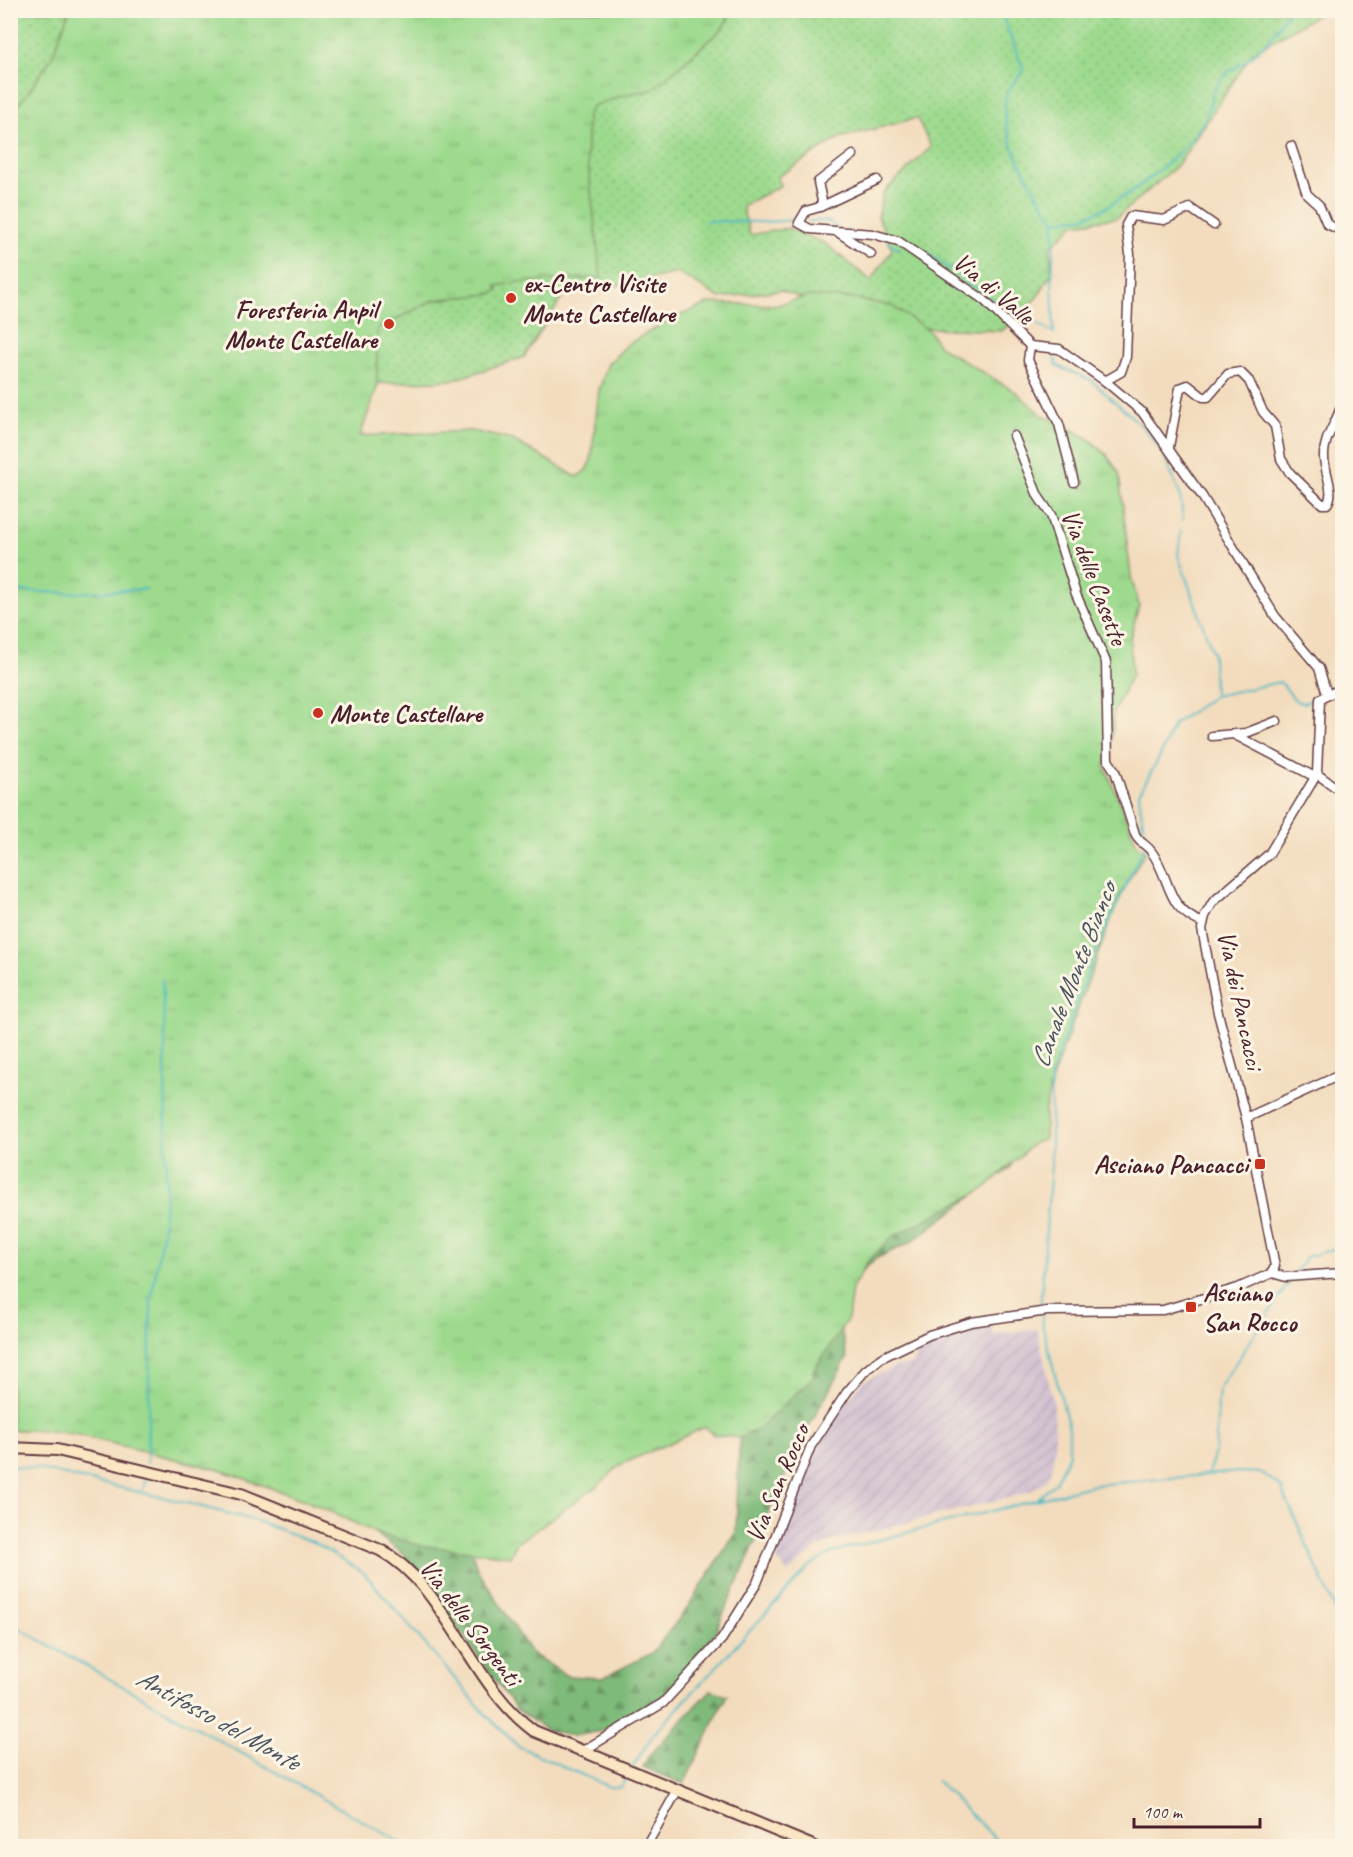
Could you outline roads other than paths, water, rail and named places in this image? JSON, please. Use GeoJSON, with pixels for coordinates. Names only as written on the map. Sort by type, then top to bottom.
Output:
{"type":"FeatureCollection","features":[{"type":"Feature","properties":{"kind":"main road","name":"Via delle Sorgenti"},"geometry":{"type":"LineString","coordinates":[[10,1448],[57,1449],[242,1494],[380,1550],[397,1562],[422,1587],[495,1694],[512,1713],[540,1734],[813,1846]]}},
{"type":"Feature","properties":{"kind":"street"},"geometry":{"type":"LineString","coordinates":[[1292,146],[1307,194],[1319,205],[1327,224],[1342,231]]}},
{"type":"Feature","properties":{"kind":"street"},"geometry":{"type":"LineString","coordinates":[[820,207],[822,201],[818,183],[853,155]]}},
{"type":"Feature","properties":{"kind":"street"},"geometry":{"type":"LineString","coordinates":[[820,207],[877,180]]}},
{"type":"Feature","properties":{"kind":"street","name":"Via di Valle"},"geometry":{"type":"LineString","coordinates":[[820,207],[806,211],[799,223],[810,229],[873,234],[907,246],[984,300],[1030,345],[1059,349],[1105,381],[1142,412],[1202,496],[1275,616],[1315,662],[1327,690]]}},
{"type":"Feature","properties":{"kind":"street"},"geometry":{"type":"LineString","coordinates":[[1105,381],[1121,372],[1126,357],[1131,254],[1126,225],[1131,216],[1171,219],[1183,209],[1190,208],[1214,225]]}},
{"type":"Feature","properties":{"kind":"street"},"geometry":{"type":"LineString","coordinates":[[838,233],[871,254]]}},
{"type":"Feature","properties":{"kind":"street","name":"Via delle Casette"},"geometry":{"type":"LineString","coordinates":[[1030,345],[1028,360],[1059,424],[1074,482]]}},
{"type":"Feature","properties":{"kind":"street"},"geometry":{"type":"LineString","coordinates":[[1169,447],[1180,388],[1188,385],[1203,397],[1208,398],[1228,374],[1240,372],[1249,381],[1263,412],[1275,426],[1281,459],[1290,473],[1322,504],[1327,504],[1331,497],[1324,458],[1325,442],[1342,403]]}},
{"type":"Feature","properties":{"kind":"street","name":"Via delle Casette"},"geometry":{"type":"LineString","coordinates":[[1014,436],[1038,496],[1051,515],[1076,594],[1106,662],[1108,760],[1115,771],[1140,843],[1149,849],[1178,908],[1203,922]]}},
{"type":"Feature","properties":{"kind":"street"},"geometry":{"type":"LineString","coordinates":[[1316,775],[1319,702],[1327,690],[1342,688]]}},
{"type":"Feature","properties":{"kind":"street"},"geometry":{"type":"LineString","coordinates":[[1212,736],[1253,731],[1277,721]]}},
{"type":"Feature","properties":{"kind":"street"},"geometry":{"type":"LineString","coordinates":[[1235,735],[1316,775],[1342,792]]}},
{"type":"Feature","properties":{"kind":"street","name":"Via dei Pancacci"},"geometry":{"type":"LineString","coordinates":[[1272,1273],[1275,1266],[1269,1229],[1246,1118],[1218,1014],[1203,942],[1203,922],[1213,902],[1269,854],[1316,775]]}},
{"type":"Feature","properties":{"kind":"street"},"geometry":{"type":"LineString","coordinates":[[1246,1118],[1342,1074]]}},
{"type":"Feature","properties":{"kind":"street"},"geometry":{"type":"LineString","coordinates":[[1272,1273],[1286,1277],[1342,1273]]}},
{"type":"Feature","properties":{"kind":"street","name":"Via San Rocco"},"geometry":{"type":"LineString","coordinates":[[580,1752],[663,1703],[689,1678],[722,1639],[757,1583],[811,1446],[839,1403],[866,1371],[891,1352],[936,1332],[971,1322],[1048,1311],[1163,1310],[1238,1288],[1272,1273]]}},
{"type":"Feature","properties":{"kind":"street"},"geometry":{"type":"LineString","coordinates":[[646,1846],[677,1791]]}},
{"type":"Feature","properties":{"kind":"waterway"},"geometry":{"type":"LineString","coordinates":[[1000,10],[1024,71],[1007,94],[1005,118],[1021,165],[1055,221]]}},
{"type":"Feature","properties":{"kind":"waterway"},"geometry":{"type":"LineString","coordinates":[[1003,15],[1009,10]]}},
{"type":"Feature","properties":{"kind":"waterway"},"geometry":{"type":"LineString","coordinates":[[1055,221],[1083,217],[1098,211],[1131,191],[1165,165],[1193,138],[1202,125],[1221,79],[1265,44],[1276,31],[1288,10]]}},
{"type":"Feature","properties":{"kind":"waterway"},"geometry":{"type":"LineString","coordinates":[[706,221],[796,220]]}},
{"type":"Feature","properties":{"kind":"waterway"},"geometry":{"type":"LineString","coordinates":[[808,221],[828,221],[838,228]]}},
{"type":"Feature","properties":{"kind":"waterway"},"geometry":{"type":"LineString","coordinates":[[1054,333],[1052,278],[1055,222]]}},
{"type":"Feature","properties":{"kind":"waterway"},"geometry":{"type":"LineString","coordinates":[[888,242],[901,250]]}},
{"type":"Feature","properties":{"kind":"waterway"},"geometry":{"type":"LineString","coordinates":[[916,244],[1002,308],[1024,313],[1031,320],[1054,333]]}},
{"type":"Feature","properties":{"kind":"waterway"},"geometry":{"type":"LineString","coordinates":[[1054,356],[1057,366],[1091,380],[1142,426],[1159,448]]}},
{"type":"Feature","properties":{"kind":"waterway"},"geometry":{"type":"LineString","coordinates":[[1165,458],[1180,495],[1183,520]]}},
{"type":"Feature","properties":{"kind":"waterway"},"geometry":{"type":"LineString","coordinates":[[1181,531],[1178,555],[1213,654],[1214,696]]}},
{"type":"Feature","properties":{"kind":"waterway"},"geometry":{"type":"LineString","coordinates":[[10,591],[74,593],[146,589]]}},
{"type":"Feature","properties":{"kind":"waterway","name":"Canale Monte Bianco"},"geometry":{"type":"LineString","coordinates":[[1145,841],[1139,794],[1174,724],[1214,696],[1280,682],[1298,702],[1309,702],[1317,698]]}},
{"type":"Feature","properties":{"kind":"waterway","name":"Canale Monte Bianco"},"geometry":{"type":"LineString","coordinates":[[1329,689],[1342,682]]}},
{"type":"Feature","properties":{"kind":"waterway","name":"Canale Monte Bianco"},"geometry":{"type":"LineString","coordinates":[[1036,1500],[1055,1483],[1069,1454],[1069,1428],[1043,1328],[1041,1297],[1051,1165],[1051,1075],[1095,953],[1144,846]]}},
{"type":"Feature","properties":{"kind":"waterway"},"geometry":{"type":"LineString","coordinates":[[147,1463],[151,1300],[163,1229],[166,1190],[165,1034],[162,979]]}},
{"type":"Feature","properties":{"kind":"waterway"},"geometry":{"type":"LineString","coordinates":[[1295,1273],[1306,1257],[1342,1247]]}},
{"type":"Feature","properties":{"kind":"waterway"},"geometry":{"type":"LineString","coordinates":[[1208,1474],[1215,1452],[1219,1388],[1290,1281]]}},
{"type":"Feature","properties":{"kind":"waterway"},"geometry":{"type":"LineString","coordinates":[[10,1467],[34,1468],[183,1502],[257,1521],[313,1542],[363,1572],[487,1716],[518,1746],[609,1787],[621,1787],[629,1773]]}},
{"type":"Feature","properties":{"kind":"waterway"},"geometry":{"type":"LineString","coordinates":[[632,1768],[652,1736],[810,1566],[832,1552],[1094,1485],[1238,1472],[1262,1473],[1281,1487],[1342,1624]]}},
{"type":"Feature","properties":{"kind":"waterway"},"geometry":{"type":"LineString","coordinates":[[142,1492],[146,1478]]}},
{"type":"Feature","properties":{"kind":"waterway","name":"Antifosso del Monte"},"geometry":{"type":"LineString","coordinates":[[10,1623],[407,1846]]}},
{"type":"Feature","properties":{"kind":"waterway"},"geometry":{"type":"LineString","coordinates":[[937,1781],[1003,1846]]}},
{"type":"Feature","properties":{"kind":"place","name":"ex-Centro Visite Monte Castellare"},"geometry":{"type":"Point","coordinates":[511,298]}},
{"type":"Feature","properties":{"kind":"place","name":"Foresteria Anpil Monte Castellare"},"geometry":{"type":"Point","coordinates":[389,324]}},
{"type":"Feature","properties":{"kind":"place","name":"Monte Castellare"},"geometry":{"type":"Point","coordinates":[318,713]}},
{"type":"Feature","properties":{"kind":"place","name":"Asciano Pancacci"},"geometry":{"type":"Point","coordinates":[1260,1164]}},
{"type":"Feature","properties":{"kind":"place","name":"Asciano San Rocco"},"geometry":{"type":"Point","coordinates":[1191,1307]}}]}
